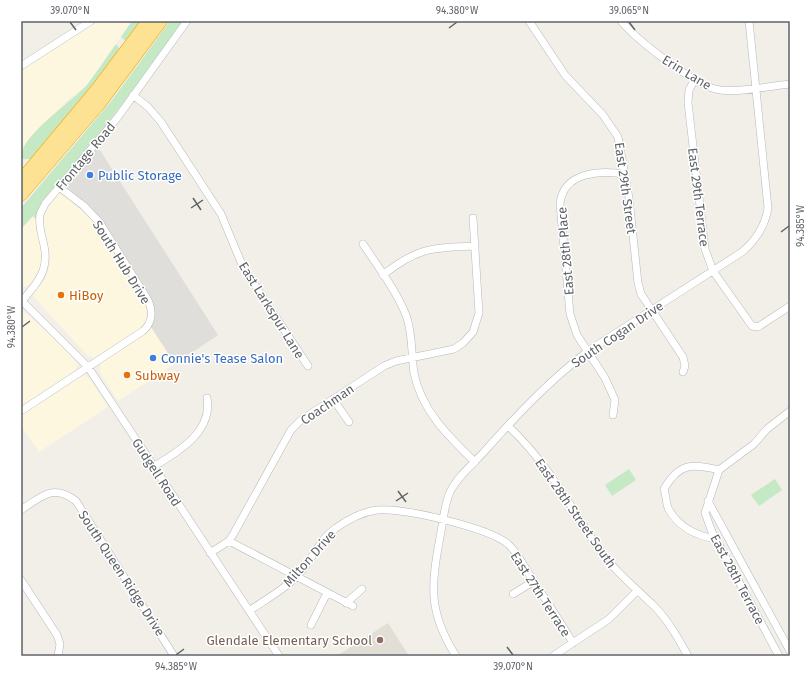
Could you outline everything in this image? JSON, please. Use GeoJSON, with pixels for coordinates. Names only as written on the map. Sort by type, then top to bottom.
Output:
{"type":"FeatureCollection","features":[{"type":"Feature","properties":{"kind":"highway"},"geometry":{"type":"LineString","coordinates":[[21,180],[97,89],[148,21]]}},
{"type":"Feature","properties":{"kind":"highway"},"geometry":{"type":"LineString","coordinates":[[21,195],[100,103],[161,21]]}},
{"type":"Feature","properties":{"kind":"street"},"geometry":{"type":"LineString","coordinates":[[21,66],[91,21]]}},
{"type":"Feature","properties":{"kind":"street","name":"Frontage Road"},"geometry":{"type":"LineString","coordinates":[[22,300],[41,276],[44,268],[46,249],[40,216],[45,204],[118,117],[187,21]]}},
{"type":"Feature","properties":{"kind":"street","name":"East 29th Street"},"geometry":{"type":"LineString","coordinates":[[529,21],[565,75],[603,115],[618,137],[625,174],[638,284],[641,294],[683,357],[685,366],[683,372]]}},
{"type":"Feature","properties":{"kind":"street","name":"Erin Lane"},"geometry":{"type":"LineString","coordinates":[[621,21],[646,46],[708,87],[719,90],[790,84]]}},
{"type":"Feature","properties":{"kind":"street","name":"South Cogan Drive"},"geometry":{"type":"LineString","coordinates":[[456,656],[440,627],[435,611],[433,590],[433,574],[443,521],[451,492],[475,462],[547,384],[588,351],[742,252],[752,243],[761,230],[768,208],[750,21]]}},
{"type":"Feature","properties":{"kind":"street","name":"East 29th Terrace"},"geometry":{"type":"LineString","coordinates":[[696,79],[689,90],[688,103],[705,249],[713,271],[748,323],[753,326],[758,327],[790,306]]}},
{"type":"Feature","properties":{"kind":"street","name":"East Larkspur Lane"},"geometry":{"type":"LineString","coordinates":[[133,95],[148,107],[161,122],[218,209],[231,234],[243,267],[308,366]]}},
{"type":"Feature","properties":{"kind":"street","name":"East 28th Place"},"geometry":{"type":"LineString","coordinates":[[613,415],[615,400],[605,378],[577,335],[570,314],[560,199],[567,186],[580,177],[602,172],[625,174]]}},
{"type":"Feature","properties":{"kind":"street","name":"South Hub Drive"},"geometry":{"type":"LineString","coordinates":[[21,411],[143,331],[151,321],[152,309],[148,300],[100,223],[84,206],[59,187]]}},
{"type":"Feature","properties":{"kind":"street"},"geometry":{"type":"LineString","coordinates":[[383,275],[401,261],[422,250],[475,246],[473,218]]}},
{"type":"Feature","properties":{"kind":"street"},"geometry":{"type":"LineString","coordinates":[[363,244],[398,298],[406,315],[417,385],[429,411],[449,437],[475,462]]}},
{"type":"Feature","properties":{"kind":"street","name":"Coachman"},"geometry":{"type":"LineString","coordinates":[[210,553],[229,541],[291,430],[301,420],[384,366],[396,361],[454,349],[463,343],[474,330],[478,313],[475,246]]}},
{"type":"Feature","properties":{"kind":"street","name":"Gudgell Road"},"geometry":{"type":"LineString","coordinates":[[22,300],[88,367],[279,656]]}},
{"type":"Feature","properties":{"kind":"street"},"geometry":{"type":"LineString","coordinates":[[153,467],[182,449],[197,435],[207,412],[207,398]]}},
{"type":"Feature","properties":{"kind":"street"},"geometry":{"type":"LineString","coordinates":[[333,399],[349,422]]}},
{"type":"Feature","properties":{"kind":"street"},"geometry":{"type":"LineString","coordinates":[[717,539],[691,532],[678,521],[668,507],[664,489],[671,478],[684,467],[694,466],[720,470],[754,444],[766,429],[790,411]]}},
{"type":"Feature","properties":{"kind":"street","name":"East 28th Street South"},"geometry":{"type":"LineString","coordinates":[[508,426],[542,462],[603,554],[616,571],[654,606],[666,620],[688,656]]}},
{"type":"Feature","properties":{"kind":"street","name":"East 28th Terrace"},"geometry":{"type":"LineString","coordinates":[[720,470],[705,513],[717,539],[779,656]]}},
{"type":"Feature","properties":{"kind":"street","name":"South Queen Ridge Drive"},"geometry":{"type":"LineString","coordinates":[[21,510],[47,493],[56,492],[65,494],[76,501],[174,656]]}},
{"type":"Feature","properties":{"kind":"street","name":"East 28th Terrace"},"geometry":{"type":"LineString","coordinates":[[708,501],[790,652]]}},
{"type":"Feature","properties":{"kind":"street","name":"Milton Drive"},"geometry":{"type":"LineString","coordinates":[[249,611],[285,587],[296,576],[325,537],[336,528],[362,514],[376,510],[394,510],[443,521]]}},
{"type":"Feature","properties":{"kind":"street","name":"East 27th Terrace"},"geometry":{"type":"LineString","coordinates":[[443,521],[483,530],[500,538],[515,551],[573,643]]}},
{"type":"Feature","properties":{"kind":"street"},"geometry":{"type":"LineString","coordinates":[[229,541],[353,606]]}},
{"type":"Feature","properties":{"kind":"street"},"geometry":{"type":"LineString","coordinates":[[21,580],[57,635],[60,644],[58,656]]}},
{"type":"Feature","properties":{"kind":"street"},"geometry":{"type":"LineString","coordinates":[[513,594],[534,581]]}},
{"type":"Feature","properties":{"kind":"street"},"geometry":{"type":"LineString","coordinates":[[346,603],[362,589]]}},
{"type":"Feature","properties":{"kind":"street"},"geometry":{"type":"LineString","coordinates":[[553,656],[609,619],[637,591]]}},
{"type":"Feature","properties":{"kind":"street"},"geometry":{"type":"LineString","coordinates":[[311,624],[327,592]]}},
{"type":"Feature","properties":{"kind":"shaded area"},"geometry":{"type":"Polygon","coordinates":[[[96,21],[132,21],[86,86],[69,99],[35,133],[21,151],[21,69],[96,21]]]}},
{"type":"Feature","properties":{"kind":"shaded area"},"geometry":{"type":"Polygon","coordinates":[[[98,147],[218,335],[175,364],[151,327],[154,314],[86,203],[67,187],[68,181],[98,147]]]}},
{"type":"Feature","properties":{"kind":"shaded area"},"geometry":{"type":"Polygon","coordinates":[[[62,193],[94,222],[144,300],[147,310],[146,321],[140,329],[94,358],[87,355],[33,296],[34,291],[45,279],[49,268],[50,255],[43,227],[44,214],[57,194],[62,193]]]}},
{"type":"Feature","properties":{"kind":"shaded area"},"geometry":{"type":"Polygon","coordinates":[[[33,216],[36,219],[36,228],[43,255],[39,276],[30,285],[24,287],[21,285],[21,229],[33,216]]]}},
{"type":"Feature","properties":{"kind":"shaded area"},"geometry":{"type":"Polygon","coordinates":[[[21,309],[64,347],[78,365],[74,372],[21,406],[21,309]]]}},
{"type":"Feature","properties":{"kind":"shaded area"},"geometry":{"type":"Polygon","coordinates":[[[151,327],[175,364],[118,401],[100,373],[100,364],[151,327]]]}},
{"type":"Feature","properties":{"kind":"shaded area"},"geometry":{"type":"Polygon","coordinates":[[[83,375],[89,378],[108,407],[39,452],[21,426],[21,414],[83,375]]]}},
{"type":"Feature","properties":{"kind":"shaded area","name":"Glendale Elementary School"},"geometry":{"type":"Polygon","coordinates":[[[388,623],[409,656],[337,656],[388,623]]]}},
{"type":"Feature","properties":{"kind":"green space"},"geometry":{"type":"Polygon","coordinates":[[[132,21],[143,21],[126,41],[121,37],[132,21]]]}},
{"type":"Feature","properties":{"kind":"green space"},"geometry":{"type":"Polygon","coordinates":[[[170,21],[184,21],[105,127],[45,198],[38,210],[36,219],[33,216],[21,229],[21,208],[113,99],[170,21]]]}},
{"type":"Feature","properties":{"kind":"green space"},"geometry":{"type":"Polygon","coordinates":[[[116,44],[121,51],[31,159],[21,159],[23,150],[28,140],[87,85],[116,44]]]}},
{"type":"Feature","properties":{"kind":"green space"},"geometry":{"type":"Polygon","coordinates":[[[629,469],[636,480],[612,496],[605,485],[629,469]]]}},
{"type":"Feature","properties":{"kind":"green space"},"geometry":{"type":"Polygon","coordinates":[[[775,479],[782,490],[759,506],[751,495],[775,479]]]}},
{"type":"Feature","properties":{"kind":"place","name":"Public Storage"},"geometry":{"type":"Point","coordinates":[90,175]}},
{"type":"Feature","properties":{"kind":"place","name":"HiBoy"},"geometry":{"type":"Point","coordinates":[61,295]}},
{"type":"Feature","properties":{"kind":"place","name":"Connie's Tease Salon"},"geometry":{"type":"Point","coordinates":[153,358]}},
{"type":"Feature","properties":{"kind":"place","name":"Subway"},"geometry":{"type":"Point","coordinates":[127,375]}},
{"type":"Feature","properties":{"kind":"place","name":"Glendale Elementary School"},"geometry":{"type":"Point","coordinates":[380,640]}}]}
